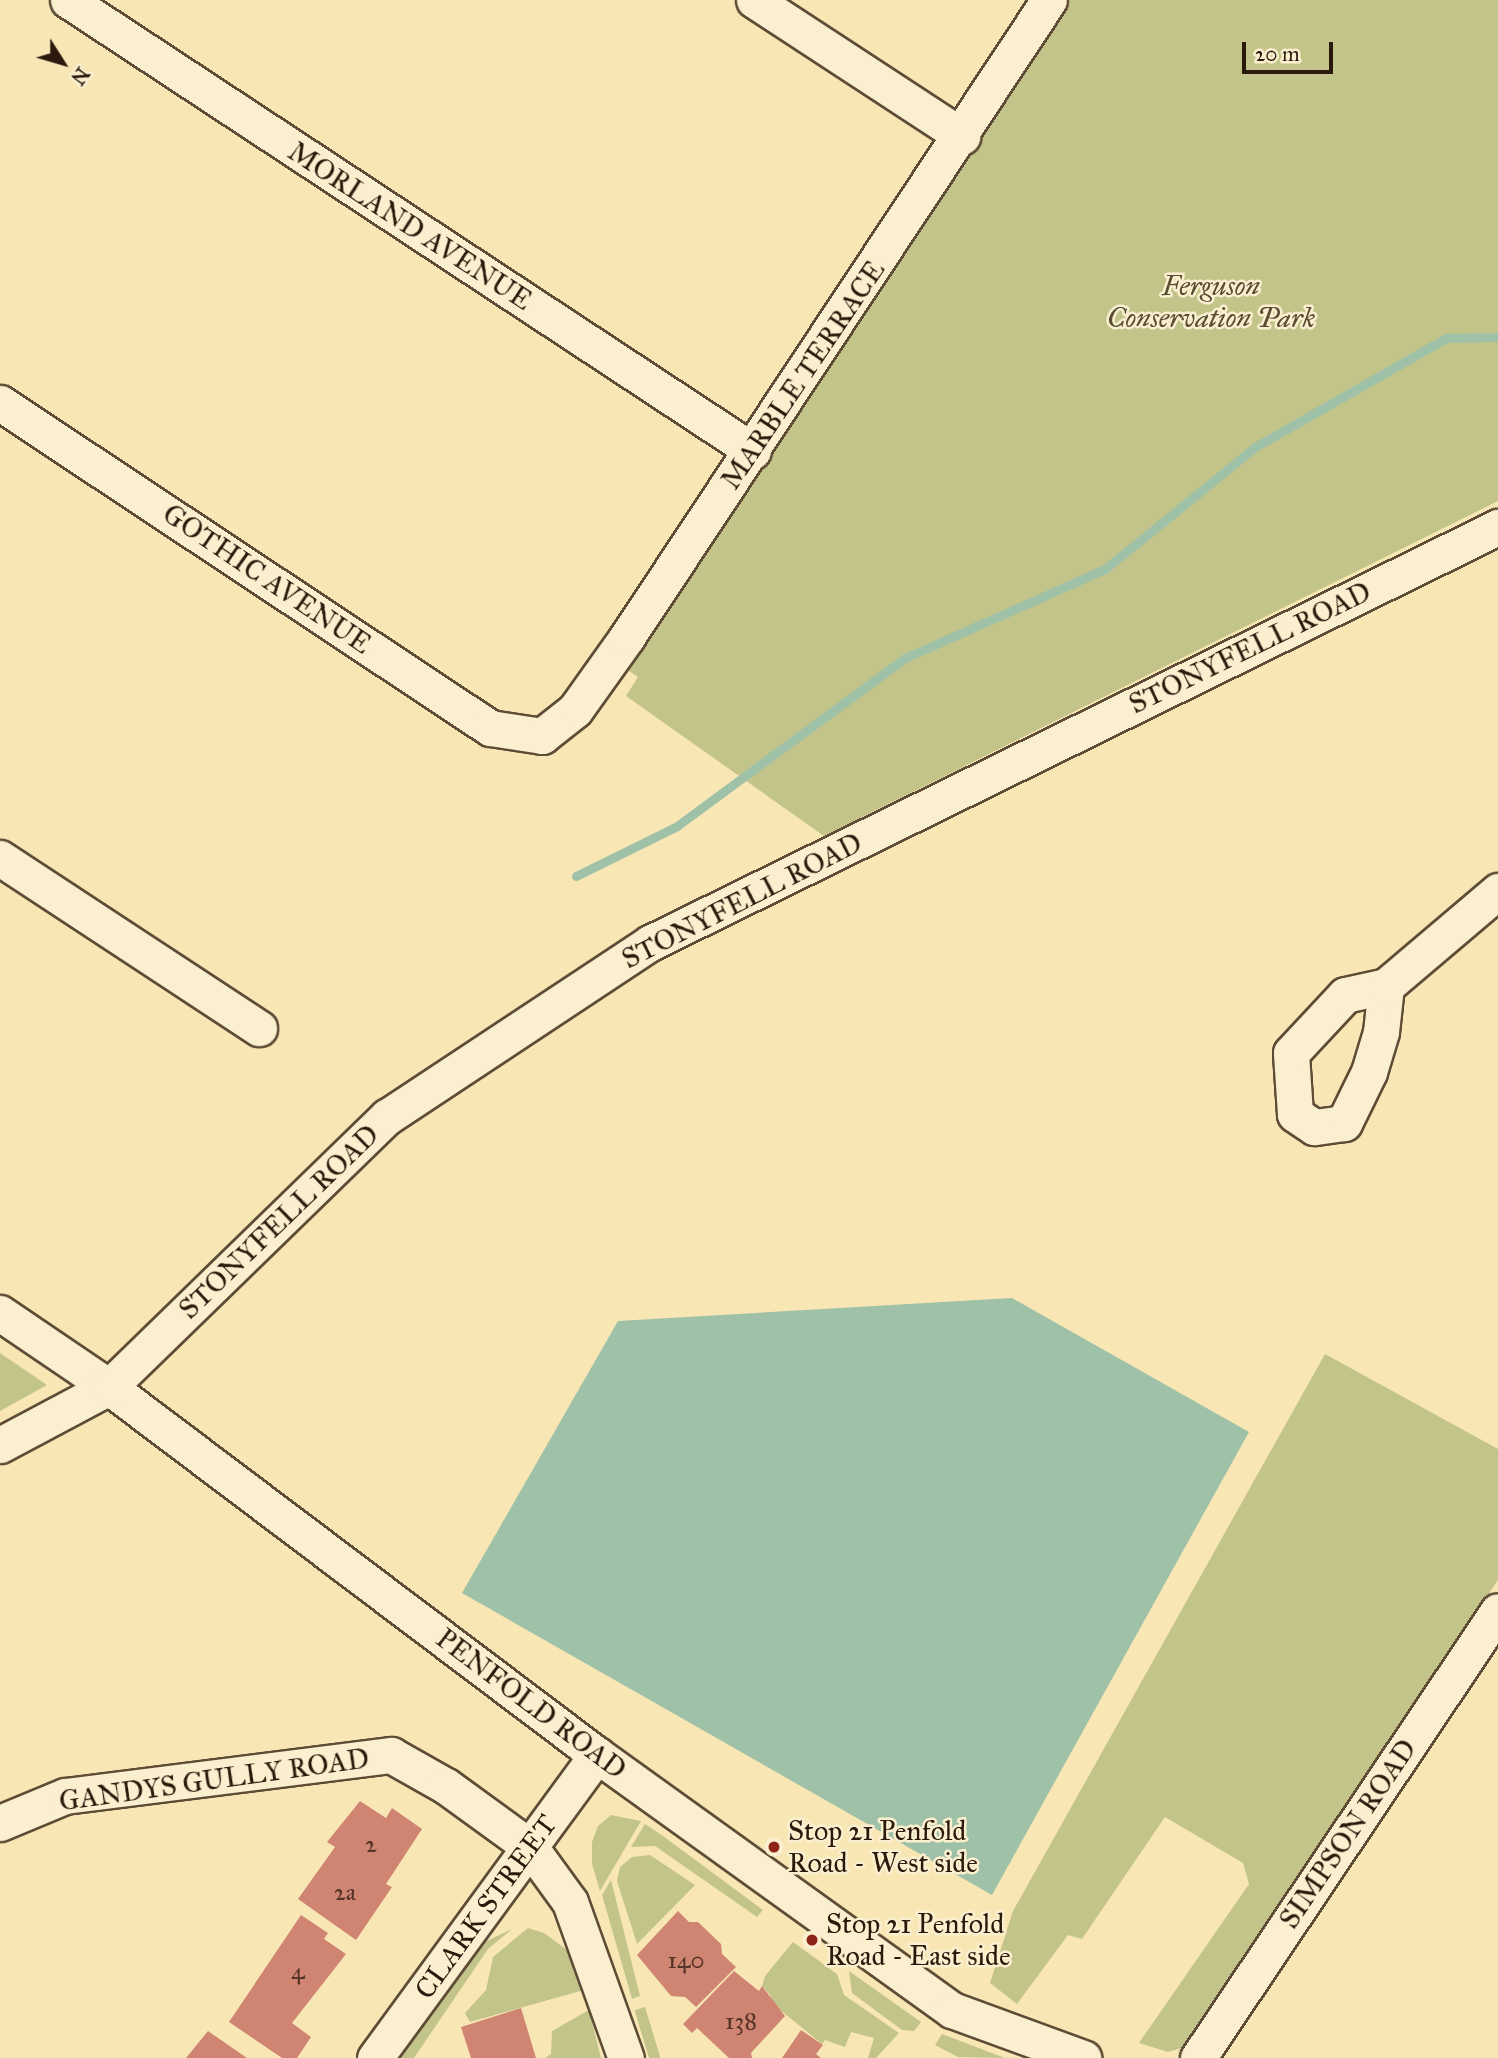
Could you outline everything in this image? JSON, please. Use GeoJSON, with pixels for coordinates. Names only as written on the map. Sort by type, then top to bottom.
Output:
{"type":"FeatureCollection","features":[{"type":"Feature","properties":{"kind":"street","name":"MORLAND AVENUE"},"geometry":{"type":"LineString","coordinates":[[68,0],[753,451]]}},
{"type":"Feature","properties":{"kind":"street"},"geometry":{"type":"LineString","coordinates":[[754,0],[962,136]]}},
{"type":"Feature","properties":{"kind":"street","name":"MARBLE TERRACE"},"geometry":{"type":"LineString","coordinates":[[542,736],[575,710],[753,451],[1049,0]]}},
{"type":"Feature","properties":{"kind":"street","name":"GOTHIC AVENUE"},"geometry":{"type":"LineString","coordinates":[[0,403],[490,728],[542,736]]}},
{"type":"Feature","properties":{"kind":"street","name":"STONYFELL ROAD"},"geometry":{"type":"LineString","coordinates":[[0,1445],[109,1387],[387,1117],[650,943],[1498,527]]}},
{"type":"Feature","properties":{"kind":"street"},"geometry":{"type":"LineString","coordinates":[[0,858],[259,1028]]}},
{"type":"Feature","properties":{"kind":"street"},"geometry":{"type":"LineString","coordinates":[[1385,986],[1498,891]]}},
{"type":"Feature","properties":{"kind":"street","name":"PENFOLD ROAD"},"geometry":{"type":"LineString","coordinates":[[0,1313],[109,1387],[597,1755],[952,2010],[1083,2058]]}},
{"type":"Feature","properties":{"kind":"street","name":"SIMPSON ROAD"},"geometry":{"type":"LineString","coordinates":[[1198,2058],[1498,1611]]}},
{"type":"Feature","properties":{"kind":"street","name":"GANDYS GULLY ROAD"},"geometry":{"type":"LineString","coordinates":[[0,1823],[65,1796],[391,1755],[446,1786],[530,1847],[570,1902],[626,2058]]}},
{"type":"Feature","properties":{"kind":"street","name":"CLARK STREET"},"geometry":{"type":"LineString","coordinates":[[375,2058],[597,1755]]}},
{"type":"Feature","properties":{"kind":"green space","name":"Ferguson Conservation Park"},"geometry":{"type":"Polygon","coordinates":[[[1067,0],[1498,0],[1498,501],[824,836],[626,696],[638,677],[625,668],[1067,0]]]}},
{"type":"Feature","properties":{"kind":"green space"},"geometry":{"type":"Polygon","coordinates":[[[0,1353],[47,1385],[0,1411],[0,1353]]]}},
{"type":"Feature","properties":{"kind":"green space"},"geometry":{"type":"Polygon","coordinates":[[[1325,1354],[1498,1449],[1498,1580],[1185,2047],[1168,2052],[1139,2043],[1249,1884],[1243,1863],[1165,1817],[1082,1939],[1068,1935],[1017,2004],[990,1983],[1013,1911],[1325,1354]]]}},
{"type":"Feature","properties":{"kind":"green space"},"geometry":{"type":"Polygon","coordinates":[[[611,1815],[641,1821],[600,1891],[592,1864],[592,1842],[598,1826],[611,1815]]]}},
{"type":"Feature","properties":{"kind":"green space"},"geometry":{"type":"Polygon","coordinates":[[[645,1824],[763,1910],[757,1917],[655,1846],[631,1847],[645,1824]]]}},
{"type":"Feature","properties":{"kind":"green space"},"geometry":{"type":"Polygon","coordinates":[[[650,1855],[695,1885],[637,1944],[617,1881],[620,1867],[632,1857],[650,1855]]]}},
{"type":"Feature","properties":{"kind":"green space"},"geometry":{"type":"Polygon","coordinates":[[[611,1880],[640,1996],[632,1999],[602,1895],[611,1880]]]}},
{"type":"Feature","properties":{"kind":"green space"},"geometry":{"type":"Polygon","coordinates":[[[528,1928],[544,1933],[567,1950],[584,1990],[470,2022],[465,2013],[486,1990],[493,1957],[528,1928]]]}},
{"type":"Feature","properties":{"kind":"green space"},"geometry":{"type":"Polygon","coordinates":[[[512,1929],[488,1949],[414,2058],[399,2058],[476,1946],[512,1929]]]}},
{"type":"Feature","properties":{"kind":"green space"},"geometry":{"type":"Polygon","coordinates":[[[793,1942],[837,1974],[844,1995],[899,2033],[876,2058],[868,2058],[874,2038],[851,2032],[845,2047],[825,2040],[822,2044],[768,2000],[771,1996],[762,1986],[765,1976],[793,1942]]]}},
{"type":"Feature","properties":{"kind":"green space"},"geometry":{"type":"Polygon","coordinates":[[[849,1971],[921,2022],[914,2031],[902,2030],[852,1993],[849,1971]]]}},
{"type":"Feature","properties":{"kind":"green space"},"geometry":{"type":"Polygon","coordinates":[[[645,2007],[660,2058],[649,2058],[634,2010],[645,2007]]]}},
{"type":"Feature","properties":{"kind":"green space"},"geometry":{"type":"Polygon","coordinates":[[[589,2010],[601,2058],[545,2058],[551,2054],[552,2031],[589,2010]]]}},
{"type":"Feature","properties":{"kind":"green space"},"geometry":{"type":"Polygon","coordinates":[[[942,2034],[1005,2058],[958,2057],[935,2045],[942,2034]]]}},
{"type":"Feature","properties":{"kind":"shaded area"},"geometry":{"type":"Polygon","coordinates":[[[1012,1298],[1249,1432],[992,1895],[462,1593],[618,1321],[1012,1298]]]}},
{"type":"Feature","properties":{"kind":"building"},"geometry":{"type":"Polygon","coordinates":[[[360,1801],[386,1818],[392,1808],[422,1829],[386,1884],[392,1887],[356,1940],[298,1899],[335,1847],[327,1842],[360,1801]]]}},
{"type":"Feature","properties":{"kind":"building"},"geometry":{"type":"Polygon","coordinates":[[[678,1911],[689,1922],[698,1922],[721,1944],[722,1954],[736,1967],[696,2007],[685,1997],[671,1996],[637,1955],[678,1911]]]}},
{"type":"Feature","properties":{"kind":"building"},"geometry":{"type":"Polygon","coordinates":[[[301,1915],[328,1933],[324,1939],[346,1954],[292,2023],[311,2037],[297,2058],[282,2058],[229,2022],[301,1915]]]}},
{"type":"Feature","properties":{"kind":"building"},"geometry":{"type":"Polygon","coordinates":[[[734,1971],[759,1991],[762,1986],[785,2016],[751,2053],[752,2058],[729,2058],[697,2028],[692,2033],[683,2024],[734,1971]]]}},
{"type":"Feature","properties":{"kind":"building"},"geometry":{"type":"Polygon","coordinates":[[[521,2008],[536,2058],[471,2058],[461,2027],[521,2008]]]}},
{"type":"Feature","properties":{"kind":"building"},"geometry":{"type":"Polygon","coordinates":[[[801,2030],[823,2045],[816,2054],[821,2058],[782,2058],[801,2030]]]}},
{"type":"Feature","properties":{"kind":"building"},"geometry":{"type":"Polygon","coordinates":[[[208,2031],[247,2058],[186,2058],[208,2031]]]}},
{"type":"Feature","properties":{"kind":"waterway"},"geometry":{"type":"LineString","coordinates":[[576,876],[677,826],[905,658],[1105,569],[1255,447],[1446,338],[1498,337]]}},
{"type":"Feature","properties":{"kind":"place","name":"Stop 21 Penfold Road - West side"},"geometry":{"type":"Point","coordinates":[774,1847]}},
{"type":"Feature","properties":{"kind":"place","name":"Stop 21 Penfold Road - East side"},"geometry":{"type":"Point","coordinates":[812,1940]}}]}
